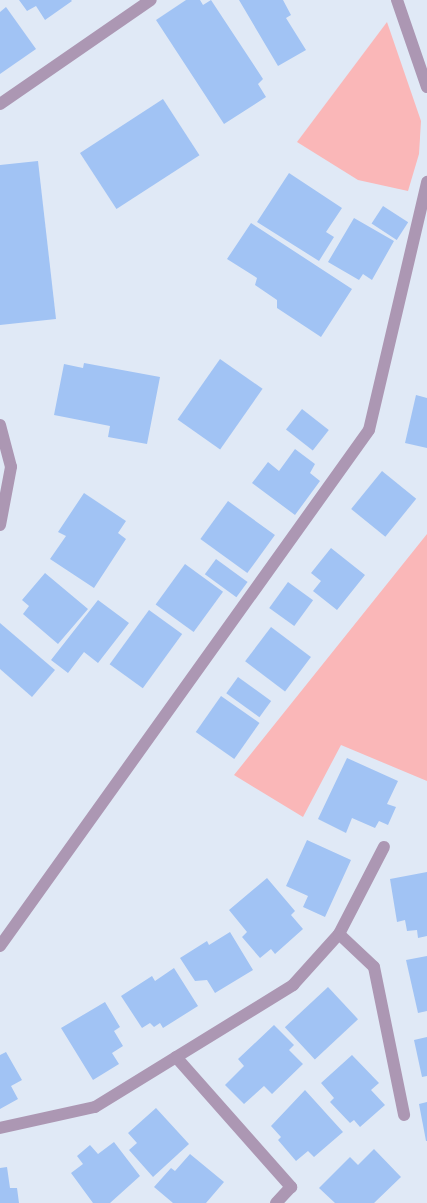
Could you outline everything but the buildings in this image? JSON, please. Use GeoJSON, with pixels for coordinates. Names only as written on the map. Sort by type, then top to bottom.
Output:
{"type":"FeatureCollection","features":[{"type":"Feature","properties":{"kind":"street"},"geometry":{"type":"LineString","coordinates":[[0,104],[151,0]]}},
{"type":"Feature","properties":{"kind":"street"},"geometry":{"type":"LineString","coordinates":[[397,0],[427,87]]}},
{"type":"Feature","properties":{"kind":"street"},"geometry":{"type":"LineString","coordinates":[[0,946],[369,430],[427,182]]}},
{"type":"Feature","properties":{"kind":"street"},"geometry":{"type":"LineString","coordinates":[[0,425],[11,467],[0,525]]}},
{"type":"Feature","properties":{"kind":"street"},"geometry":{"type":"LineString","coordinates":[[0,1128],[95,1107],[293,985],[339,934],[384,847]]}},
{"type":"Feature","properties":{"kind":"street"},"geometry":{"type":"LineString","coordinates":[[339,934],[374,967],[404,1115]]}},
{"type":"Feature","properties":{"kind":"street"},"geometry":{"type":"LineString","coordinates":[[176,1057],[291,1187],[276,1203]]}},
{"type":"Feature","properties":{"kind":"shaded area"},"geometry":{"type":"Polygon","coordinates":[[[387,22],[421,121],[419,154],[408,191],[358,180],[297,142],[387,22]]]}},
{"type":"Feature","properties":{"kind":"shaded area"},"geometry":{"type":"Polygon","coordinates":[[[427,534],[427,781],[341,745],[303,817],[234,775],[427,534]]]}}]}
